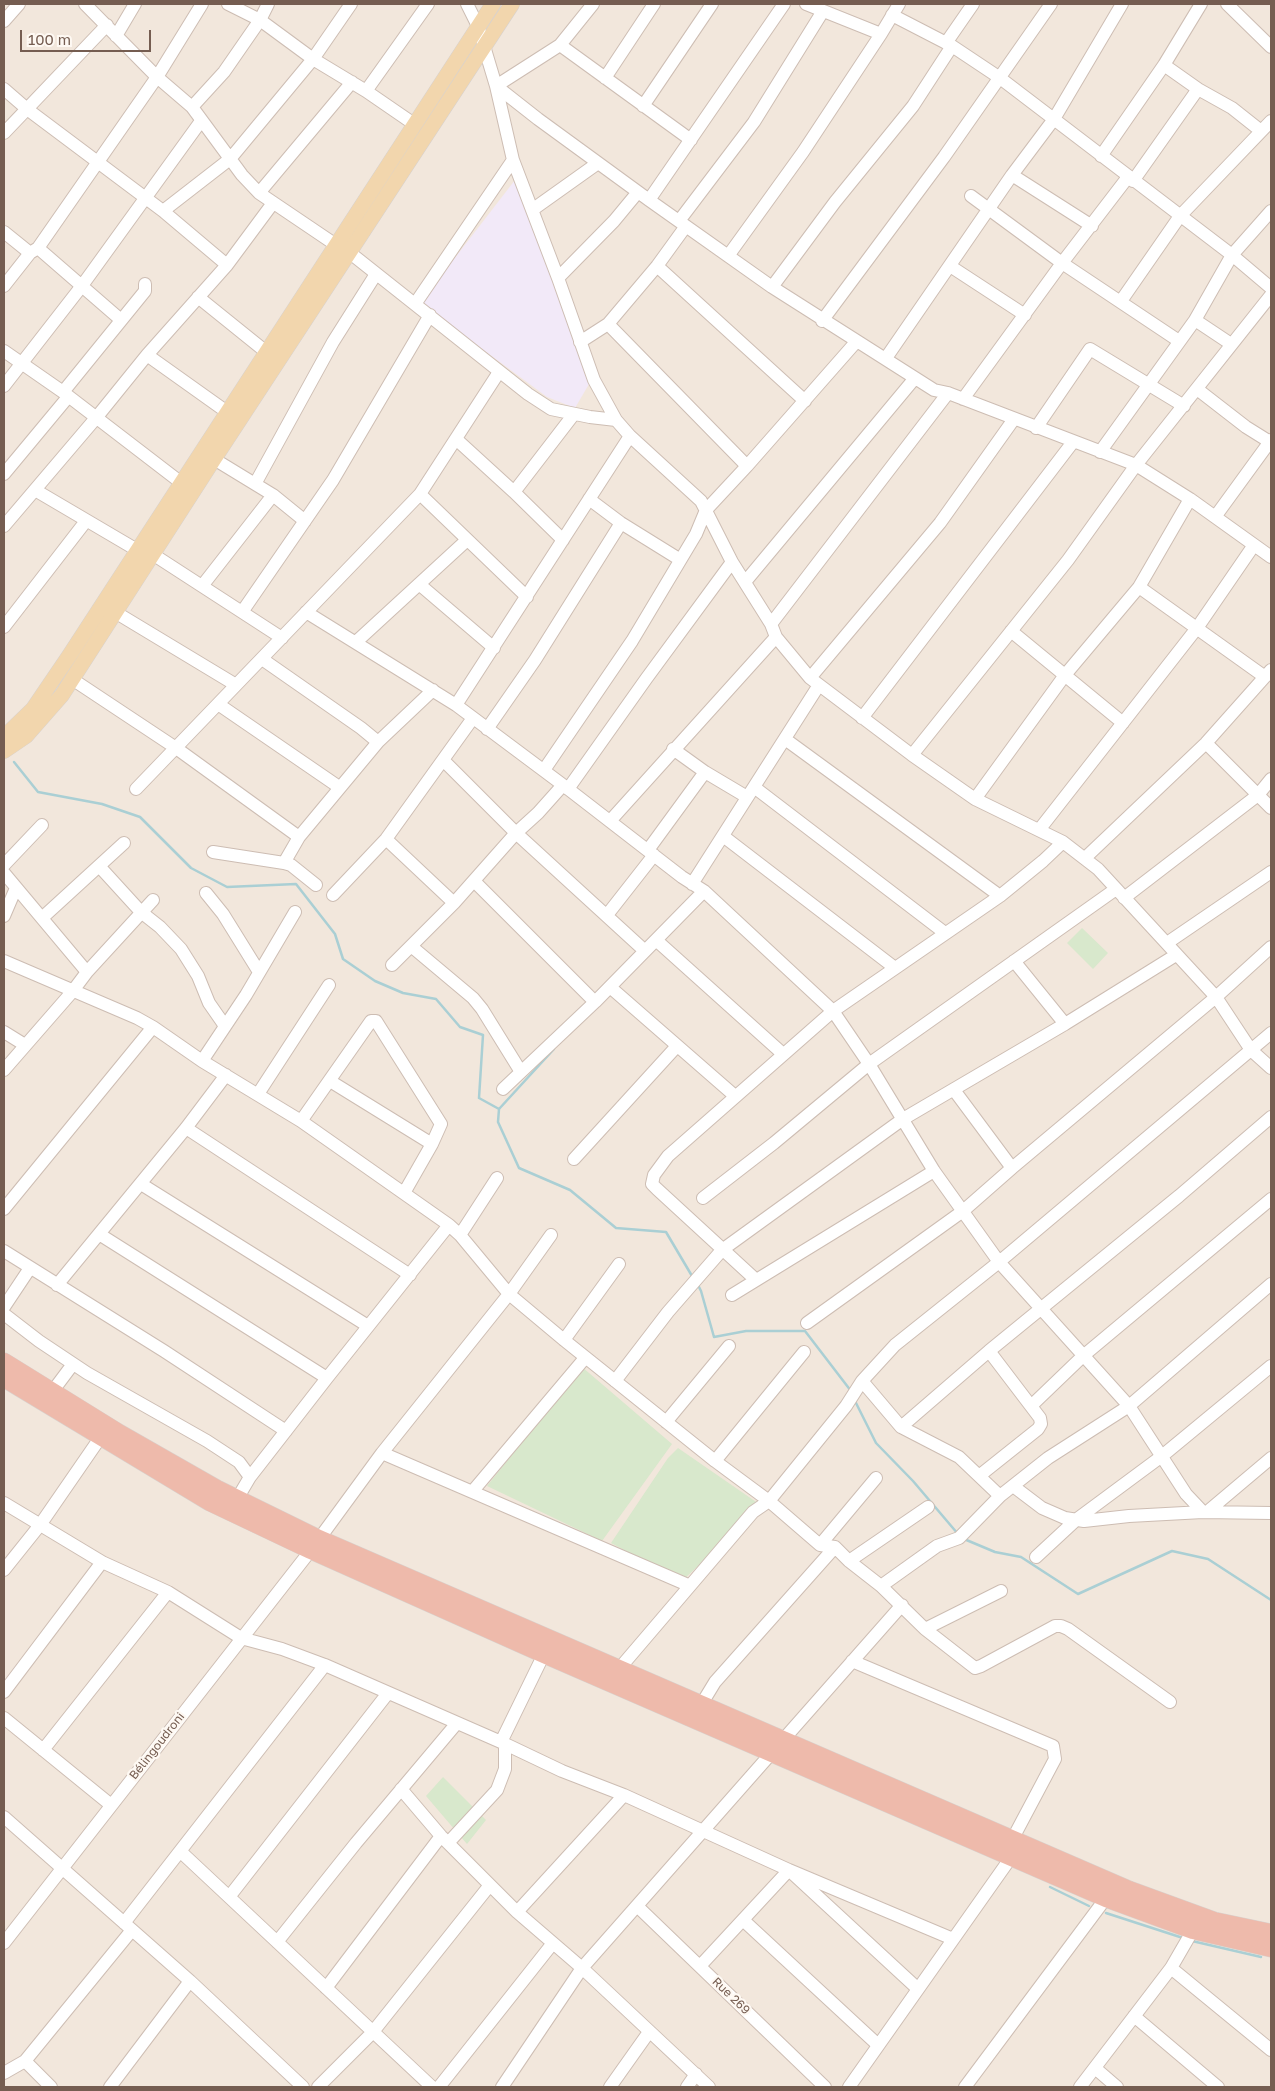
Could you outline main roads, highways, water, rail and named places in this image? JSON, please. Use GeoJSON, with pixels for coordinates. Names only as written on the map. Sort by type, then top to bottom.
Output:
{"type":"FeatureCollection","features":[{"type":"Feature","properties":{"kind":"highway"},"geometry":{"type":"LineString","coordinates":[[4,1362],[174,1465],[315,1544],[544,1654],[778,1746],[1012,1848],[1214,1921],[1271,1933]]}},
{"type":"Feature","properties":{"kind":"highway"},"geometry":{"type":"LineString","coordinates":[[4,1378],[100,1438],[210,1502],[619,1669],[700,1705],[778,1746]]}},
{"type":"Feature","properties":{"kind":"highway"},"geometry":{"type":"LineString","coordinates":[[1012,1848],[1106,1898],[1192,1930],[1271,1948]]}},
{"type":"Feature","properties":{"kind":"main road"},"geometry":{"type":"LineString","coordinates":[[4,751],[26,736],[40,722],[72,679],[154,555],[342,249],[414,124],[492,4]]}},
{"type":"Feature","properties":{"kind":"main road"},"geometry":{"type":"LineString","coordinates":[[4,737],[33,709],[265,352],[342,249],[484,47],[512,4]]}},
{"type":"Feature","properties":{"kind":"waterway"},"geometry":{"type":"LineString","coordinates":[[14,762],[38,792],[102,804],[140,817],[191,868],[227,887],[296,884],[335,934],[343,959],[375,981],[403,993],[436,999],[460,1027],[483,1035],[479,1098],[499,1109],[498,1122],[519,1168],[570,1190],[616,1228],[666,1232],[692,1276]]}},
{"type":"Feature","properties":{"kind":"waterway"},"geometry":{"type":"LineString","coordinates":[[499,1109],[554,1049]]}},
{"type":"Feature","properties":{"kind":"waterway"},"geometry":{"type":"LineString","coordinates":[[698,1285],[714,1337],[746,1331],[805,1331],[851,1391]]}},
{"type":"Feature","properties":{"kind":"waterway"},"geometry":{"type":"LineString","coordinates":[[855,1401],[876,1443],[913,1481],[958,1534]]}},
{"type":"Feature","properties":{"kind":"waterway"},"geometry":{"type":"LineString","coordinates":[[964,1539],[995,1552],[1021,1557],[1078,1594],[1172,1551],[1208,1559],[1271,1600]]}},
{"type":"Feature","properties":{"kind":"waterway"},"geometry":{"type":"LineString","coordinates":[[1050,1887],[1089,1906]]}},
{"type":"Feature","properties":{"kind":"waterway"},"geometry":{"type":"LineString","coordinates":[[1106,1913],[1183,1938]]}},
{"type":"Feature","properties":{"kind":"waterway"},"geometry":{"type":"LineString","coordinates":[[1192,1941],[1261,1957]]}}]}
